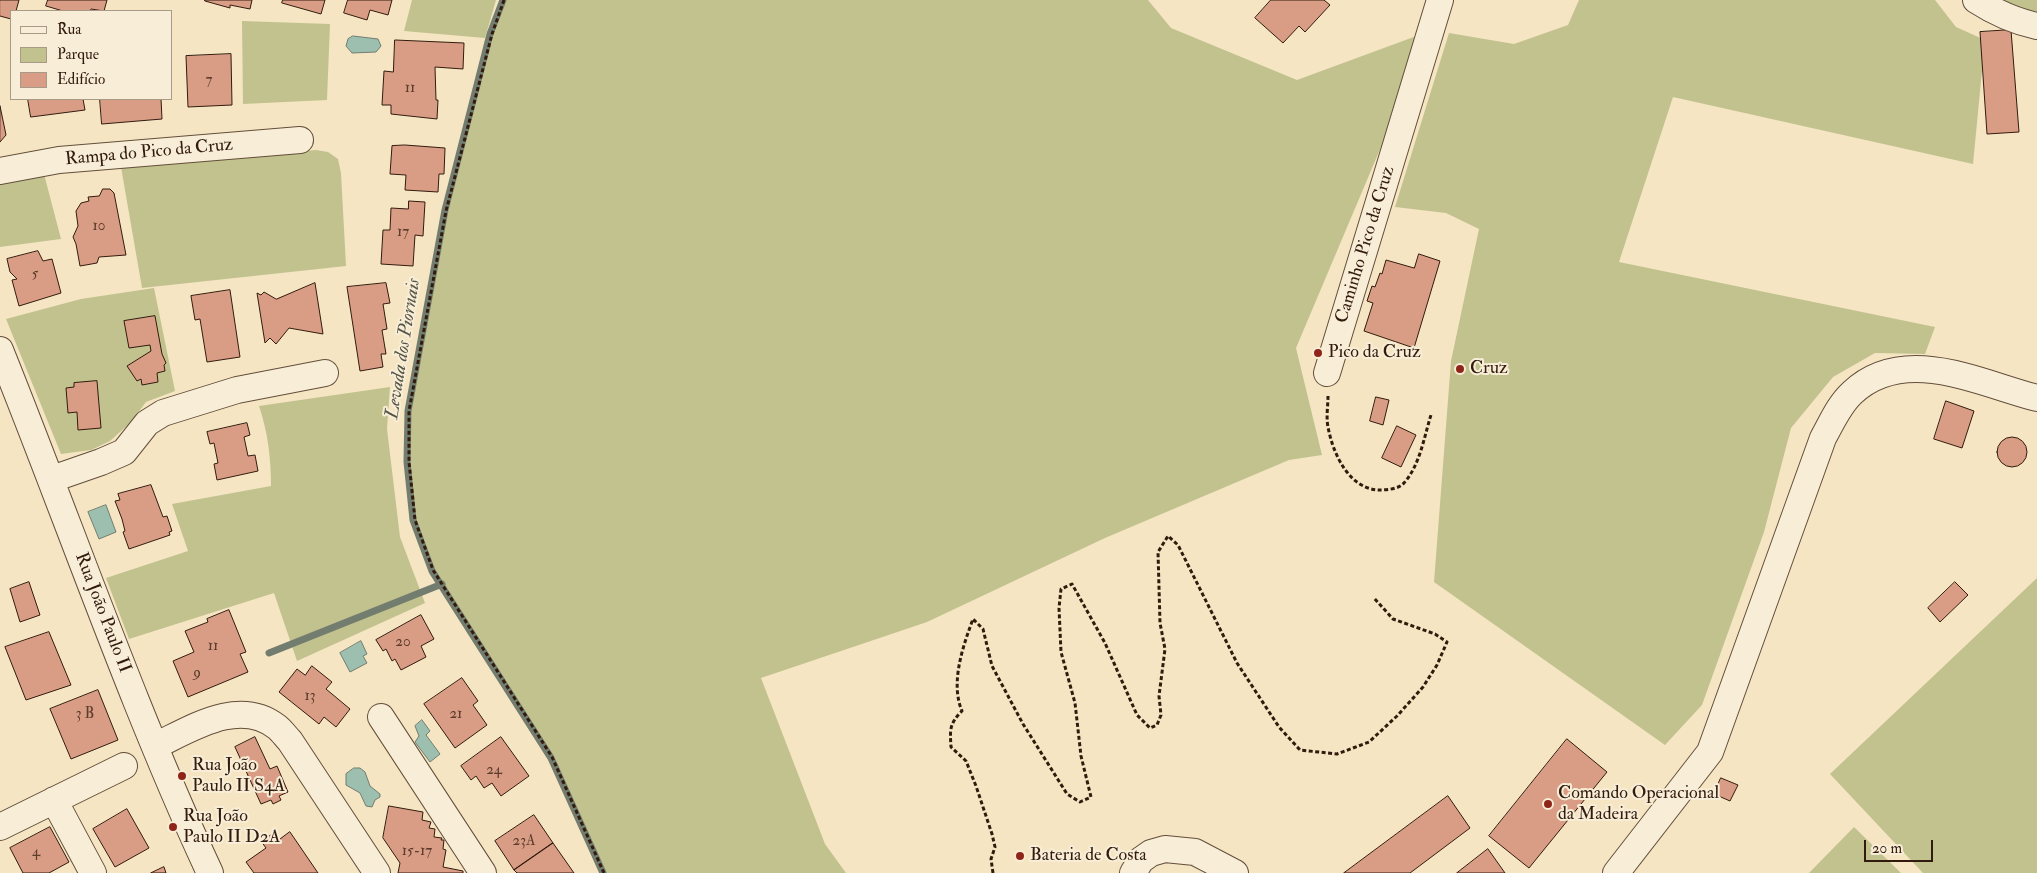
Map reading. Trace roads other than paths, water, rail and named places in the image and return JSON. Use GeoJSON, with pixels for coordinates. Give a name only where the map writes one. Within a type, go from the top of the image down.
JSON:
{"type":"FeatureCollection","features":[{"type":"Feature","properties":{"kind":"street","name":"Caminho Pico da Cruz"},"geometry":{"type":"LineString","coordinates":[[1328,373],[1440,0]]}},
{"type":"Feature","properties":{"kind":"street"},"geometry":{"type":"LineString","coordinates":[[1976,0],[1994,12],[2037,26]]}},
{"type":"Feature","properties":{"kind":"street","name":"Rampa do Pico da Cruz"},"geometry":{"type":"LineString","coordinates":[[0,172],[59,160],[300,140]]}},
{"type":"Feature","properties":{"kind":"street","name":"Rua João Paulo II"},"geometry":{"type":"LineString","coordinates":[[0,350],[52,480],[96,602],[210,873]]}},
{"type":"Feature","properties":{"kind":"street"},"geometry":{"type":"LineString","coordinates":[[1616,873],[1710,752],[1824,438],[1839,409],[1851,393],[1869,379],[1886,372],[1928,369],[1954,374],[2037,398]]}},
{"type":"Feature","properties":{"kind":"street"},"geometry":{"type":"LineString","coordinates":[[52,480],[124,452],[147,422],[163,413],[237,390],[325,373]]}},
{"type":"Feature","properties":{"kind":"street"},"geometry":{"type":"LineString","coordinates":[[155,746],[213,718],[226,715],[244,715],[262,719],[277,727],[290,741],[377,873]]}},
{"type":"Feature","properties":{"kind":"street"},"geometry":{"type":"LineString","coordinates":[[381,717],[483,873]]}},
{"type":"Feature","properties":{"kind":"street"},"geometry":{"type":"LineString","coordinates":[[0,827],[124,766]]}},
{"type":"Feature","properties":{"kind":"street"},"geometry":{"type":"LineString","coordinates":[[54,800],[93,873]]}},
{"type":"Feature","properties":{"kind":"street"},"geometry":{"type":"LineString","coordinates":[[1132,873],[1141,860],[1151,853],[1165,849],[1195,852],[1235,873]]}},
{"type":"Feature","properties":{"kind":"waterway","name":"Levada dos Piornais"},"geometry":{"type":"LineString","coordinates":[[503,0],[490,34],[445,210],[408,411],[407,462],[413,520],[432,571],[551,758],[603,873]]}},
{"type":"Feature","properties":{"kind":"waterway"},"geometry":{"type":"LineString","coordinates":[[269,653],[442,584]]}},
{"type":"Feature","properties":{"kind":"place","name":"Pico da Cruz"},"geometry":{"type":"Point","coordinates":[1318,353]}},
{"type":"Feature","properties":{"kind":"place","name":"Cruz"},"geometry":{"type":"Point","coordinates":[1460,369]}},
{"type":"Feature","properties":{"kind":"place","name":"Rua João Paulo II S4A"},"geometry":{"type":"Point","coordinates":[182,776]}},
{"type":"Feature","properties":{"kind":"place","name":"Comando Operacional da Madeira"},"geometry":{"type":"Point","coordinates":[1548,804]}},
{"type":"Feature","properties":{"kind":"place","name":"Rua João Paulo II D2A"},"geometry":{"type":"Point","coordinates":[173,827]}},
{"type":"Feature","properties":{"kind":"place","name":"Bateria de Costa"},"geometry":{"type":"Point","coordinates":[1020,856]}}]}
